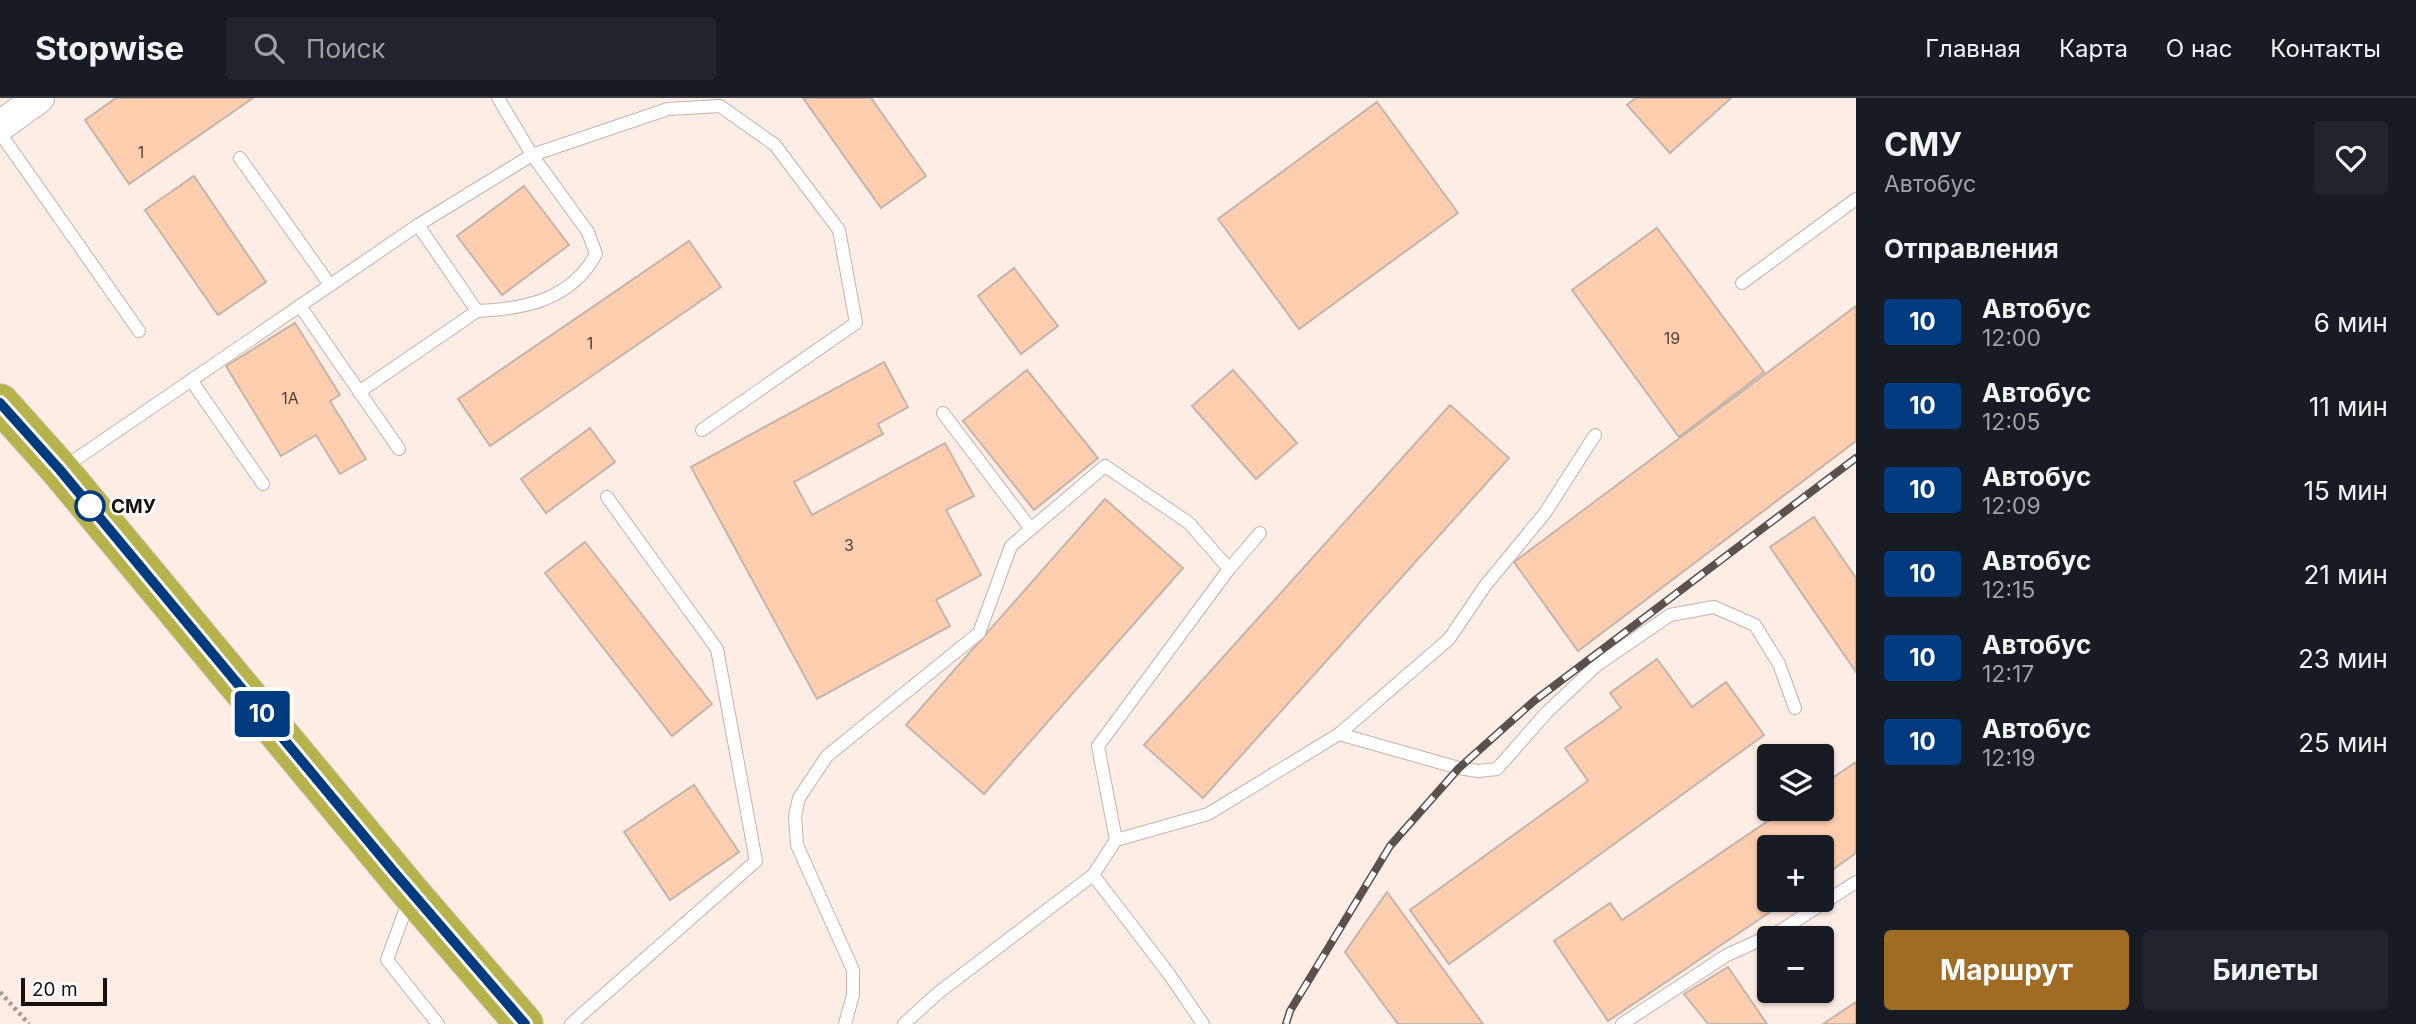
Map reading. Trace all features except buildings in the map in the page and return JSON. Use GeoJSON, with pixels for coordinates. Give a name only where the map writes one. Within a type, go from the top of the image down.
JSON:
{"type":"FeatureCollection","features":[{"type":"Feature","properties":{"kind":"highway"},"geometry":{"type":"LineString","coordinates":[[2,410],[60,470],[411,893],[524,1024]]}},
{"type":"Feature","properties":{"kind":"street"},"geometry":{"type":"LineString","coordinates":[[0,125],[39,98]]}},
{"type":"Feature","properties":{"kind":"lane"},"geometry":{"type":"LineString","coordinates":[[359,392],[477,311],[513,310],[554,296],[575,282],[589,268],[596,254],[588,232],[532,155],[498,98]]}},
{"type":"Feature","properties":{"kind":"lane"},"geometry":{"type":"LineString","coordinates":[[60,470],[418,225],[532,155],[668,109],[720,106],[775,145],[839,230],[856,323],[702,430]]}},
{"type":"Feature","properties":{"kind":"lane"},"geometry":{"type":"LineString","coordinates":[[0,133],[139,331]]}},
{"type":"Feature","properties":{"kind":"lane"},"geometry":{"type":"LineString","coordinates":[[240,158],[330,285]]}},
{"type":"Feature","properties":{"kind":"lane"},"geometry":{"type":"LineString","coordinates":[[1742,283],[1856,199]]}},
{"type":"Feature","properties":{"kind":"lane"},"geometry":{"type":"LineString","coordinates":[[418,225],[477,311]]}},
{"type":"Feature","properties":{"kind":"lane"},"geometry":{"type":"LineString","coordinates":[[300,306],[399,449]]}},
{"type":"Feature","properties":{"kind":"lane"},"geometry":{"type":"LineString","coordinates":[[191,380],[263,484]]}},
{"type":"Feature","properties":{"kind":"lane"},"geometry":{"type":"LineString","coordinates":[[943,413],[1031,529]]}},
{"type":"Feature","properties":{"kind":"lane"},"geometry":{"type":"LineString","coordinates":[[904,1024],[938,993],[1093,875],[1116,840],[1208,814],[1339,734],[1449,639],[1485,586],[1545,513],[1595,435]]}},
{"type":"Feature","properties":{"kind":"lane"},"geometry":{"type":"LineString","coordinates":[[845,1024],[853,995],[853,970],[797,845],[795,816],[799,798],[827,757],[979,633],[1011,546],[1105,466],[1189,523],[1229,569]]}},
{"type":"Feature","properties":{"kind":"lane"},"geometry":{"type":"LineString","coordinates":[[571,1024],[756,861],[717,649],[607,497]]}},
{"type":"Feature","properties":{"kind":"lane"},"geometry":{"type":"LineString","coordinates":[[1116,840],[1098,746],[1229,569],[1260,533]]}},
{"type":"Feature","properties":{"kind":"lane"},"geometry":{"type":"LineString","coordinates":[[1339,734],[1459,768],[1478,771],[1497,769],[1546,713],[1597,665],[1670,615],[1714,607],[1755,625],[1779,664],[1795,708]]}},
{"type":"Feature","properties":{"kind":"lane"},"geometry":{"type":"LineString","coordinates":[[1093,875],[1169,974],[1203,1024]]}},
{"type":"Feature","properties":{"kind":"lane"},"geometry":{"type":"LineString","coordinates":[[1622,1024],[1727,955],[1780,931],[1856,882]]}},
{"type":"Feature","properties":{"kind":"lane"},"geometry":{"type":"LineString","coordinates":[[411,893],[387,960],[438,1024]]}},
{"type":"Feature","properties":{"kind":"path"},"geometry":{"type":"LineString","coordinates":[[0,992],[29,1024]]}},
{"type":"Feature","properties":{"kind":"railway"},"geometry":{"type":"LineString","coordinates":[[1286,1024],[1290,1011],[1390,846],[1459,768],[1534,701],[1856,458]]}},
{"type":"Feature","properties":{"kind":"bus line","name":"10"},"geometry":{"type":"LineString","coordinates":[[0,403],[60,470],[394,872],[525,1024]]}},
{"type":"Feature","properties":{"kind":"place","name":"СМУ"},"geometry":{"type":"Point","coordinates":[90,506]}}]}
